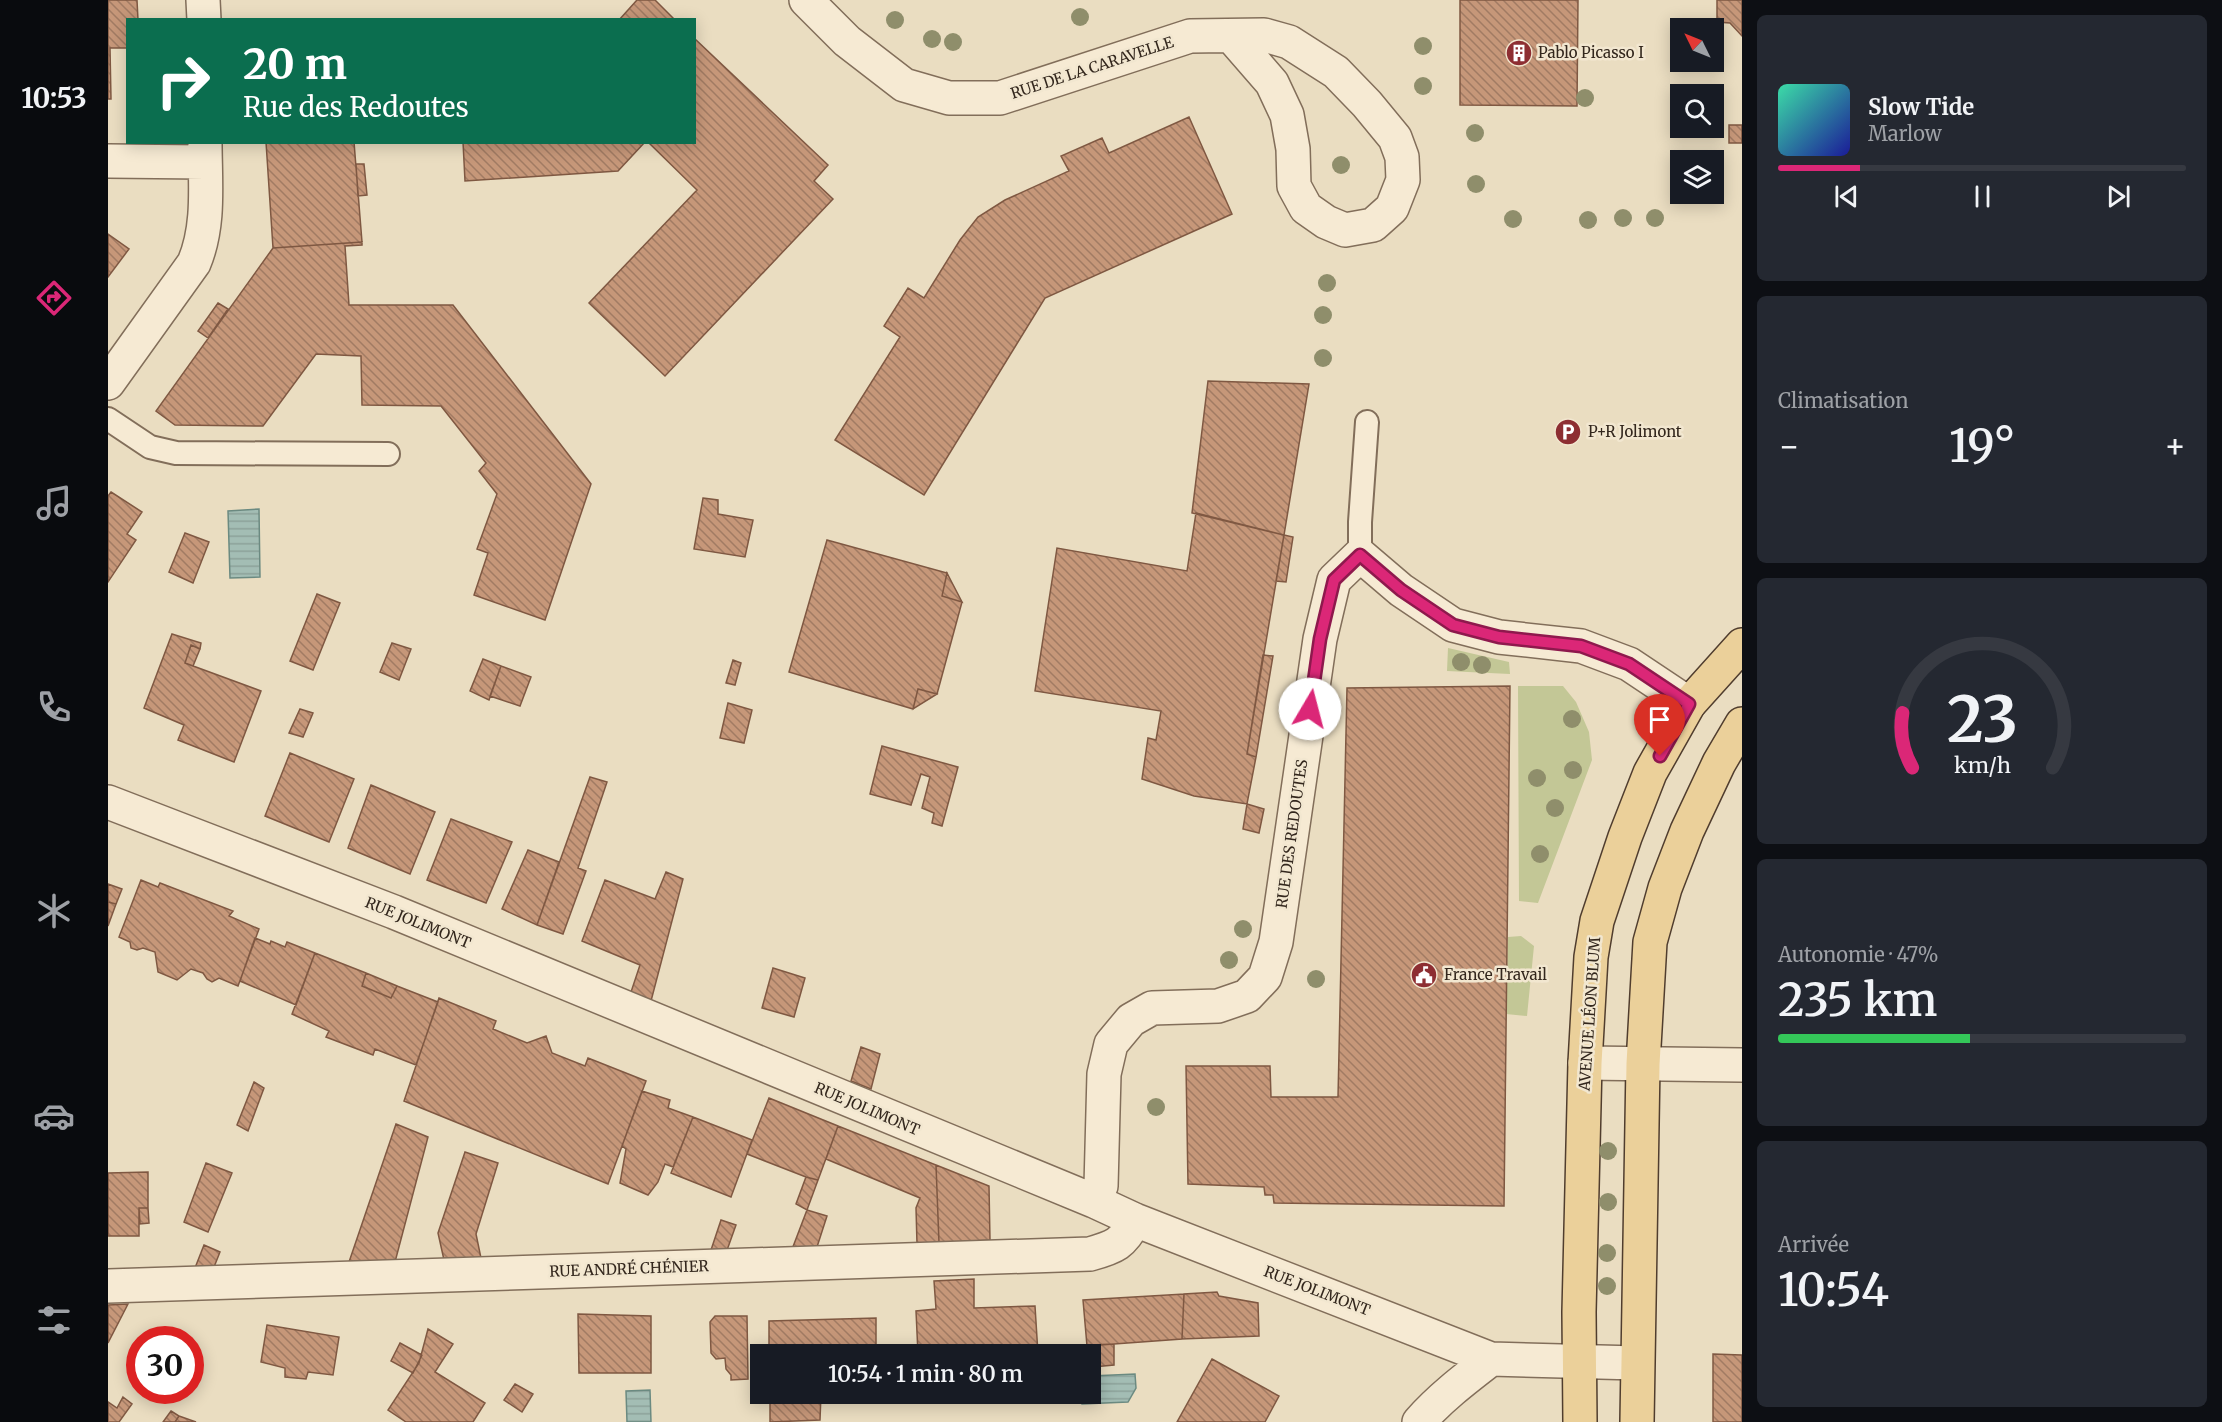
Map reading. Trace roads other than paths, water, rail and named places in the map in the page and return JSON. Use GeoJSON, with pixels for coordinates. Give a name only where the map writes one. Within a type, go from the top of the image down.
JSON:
{"type":"FeatureCollection","features":[{"type":"Feature","properties":{"kind":"main road","name":"AVENUE LÉON BLUM"},"geometry":{"type":"LineString","coordinates":[[1580,1422],[1585,1064],[1591,957],[1603,899],[1650,773],[1689,704],[1742,645]]}},
{"type":"Feature","properties":{"kind":"main road"},"geometry":{"type":"LineString","coordinates":[[1636,1422],[1643,1064],[1650,942],[1665,888],[1687,831],[1732,737],[1742,724]]}},
{"type":"Feature","properties":{"kind":"street"},"geometry":{"type":"LineString","coordinates":[[203,0],[204,18]]}},
{"type":"Feature","properties":{"kind":"street","name":"RUE DE LA CARAVELLE"},"geometry":{"type":"LineString","coordinates":[[806,0],[847,41],[904,85],[949,98],[1000,98],[1190,36],[1264,35],[1289,42],[1336,72],[1395,138],[1402,157],[1403,180],[1392,208],[1372,225],[1345,230],[1326,222],[1306,208],[1294,186],[1293,149],[1287,115],[1272,83],[1232,37]]}},
{"type":"Feature","properties":{"kind":"street"},"geometry":{"type":"LineString","coordinates":[[108,161],[205,152],[205,225],[202,245],[194,263],[108,383]]}},
{"type":"Feature","properties":{"kind":"street"},"geometry":{"type":"LineString","coordinates":[[1360,555],[1401,590],[1453,625],[1499,637],[1581,646],[1629,664],[1689,704]]}},
{"type":"Feature","properties":{"kind":"street","name":"RUE DES REDOUTES"},"geometry":{"type":"LineString","coordinates":[[1094,1201],[1101,1186],[1104,1074],[1112,1044],[1131,1020],[1152,1008],[1218,1006],[1247,996],[1265,977],[1276,942],[1320,639],[1334,580],[1360,555]]}},
{"type":"Feature","properties":{"kind":"street","name":"RUE JOLIMONT"},"geometry":{"type":"LineString","coordinates":[[108,802],[394,912],[1094,1201],[1135,1220],[1491,1359],[1637,1363]]}},
{"type":"Feature","properties":{"kind":"street"},"geometry":{"type":"LineString","coordinates":[[1585,1064],[1742,1065]]}},
{"type":"Feature","properties":{"kind":"street","name":"RUE ANDRÉ CHÉNIER"},"geometry":{"type":"LineString","coordinates":[[108,1286],[1090,1254],[1115,1246],[1127,1236],[1135,1220]]}},
{"type":"Feature","properties":{"kind":"street"},"geometry":{"type":"LineString","coordinates":[[1419,1422],[1433,1406],[1491,1359]]}},
{"type":"Feature","properties":{"kind":"lane"},"geometry":{"type":"LineString","coordinates":[[108,419],[150,447],[176,453],[388,454]]}},
{"type":"Feature","properties":{"kind":"lane"},"geometry":{"type":"LineString","coordinates":[[1360,555],[1367,422]]}},
{"type":"Feature","properties":{"kind":"water"},"geometry":{"type":"Polygon","coordinates":[[[259,509],[260,577],[230,578],[228,511],[259,509]]]}},
{"type":"Feature","properties":{"kind":"water"},"geometry":{"type":"Polygon","coordinates":[[[1135,1374],[1136,1388],[1128,1402],[1101,1403],[1101,1376],[1135,1374]]]}},
{"type":"Feature","properties":{"kind":"water"},"geometry":{"type":"Polygon","coordinates":[[[650,1390],[651,1422],[627,1422],[626,1391],[650,1390]]]}},
{"type":"Feature","properties":{"kind":"place","name":"Pablo Picasso I"},"geometry":{"type":"Point","coordinates":[1519,53]}},
{"type":"Feature","properties":{"kind":"place","name":"P+R Jolimont"},"geometry":{"type":"Point","coordinates":[1568,432]}},
{"type":"Feature","properties":{"kind":"place","name":"France Travail"},"geometry":{"type":"Point","coordinates":[1424,975]}}]}
